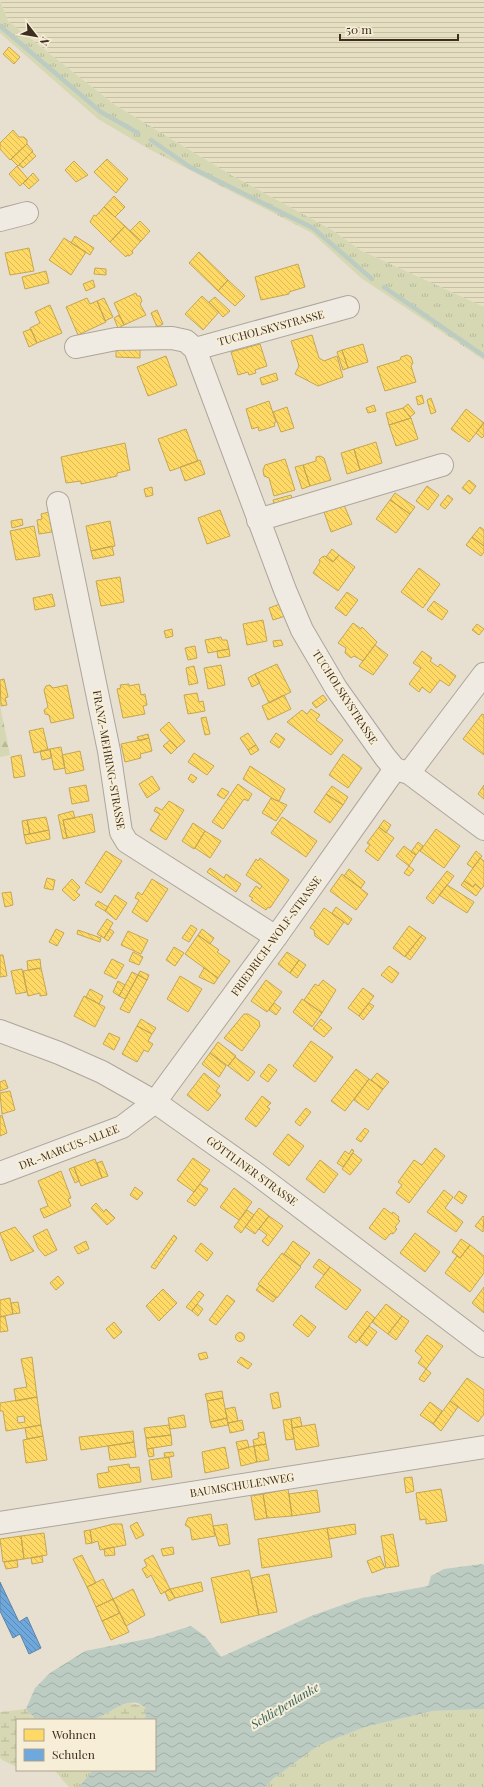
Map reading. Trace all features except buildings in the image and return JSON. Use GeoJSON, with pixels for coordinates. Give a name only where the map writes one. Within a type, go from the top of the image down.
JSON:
{"type":"FeatureCollection","features":[{"type":"Feature","properties":{"kind":"street"},"geometry":{"type":"LineString","coordinates":[[0,220],[27,213]]}},
{"type":"Feature","properties":{"kind":"street","name":"TUCHOLSKYSTRASSE"},"geometry":{"type":"LineString","coordinates":[[348,307],[195,349],[285,590],[306,637],[336,688],[385,757],[402,771],[484,829]]}},
{"type":"Feature","properties":{"kind":"street"},"geometry":{"type":"LineString","coordinates":[[76,348],[116,339],[172,338],[186,341],[195,349]]}},
{"type":"Feature","properties":{"kind":"street"},"geometry":{"type":"LineString","coordinates":[[258,520],[442,465]]}},
{"type":"Feature","properties":{"kind":"street","name":"FRANZ-MEHRING-STRASSE"},"geometry":{"type":"LineString","coordinates":[[58,503],[109,751],[121,832],[127,842],[276,937]]}},
{"type":"Feature","properties":{"kind":"street"},"geometry":{"type":"LineString","coordinates":[[402,771],[484,674]]}},
{"type":"Feature","properties":{"kind":"street","name":"FRIEDRICH-WOLF-STRASSE"},"geometry":{"type":"LineString","coordinates":[[155,1102],[276,937],[402,771]]}},
{"type":"Feature","properties":{"kind":"street","name":"GÖTTLINER STRASSE"},"geometry":{"type":"LineString","coordinates":[[0,1030],[102,1072],[155,1102],[254,1172],[484,1346]]}},
{"type":"Feature","properties":{"kind":"street","name":"DR.-MARCUS-ALLEE"},"geometry":{"type":"LineString","coordinates":[[0,1173],[122,1127],[155,1102]]}},
{"type":"Feature","properties":{"kind":"street","name":"BAUMSCHULENWEG"},"geometry":{"type":"LineString","coordinates":[[0,1523],[484,1447]]}},
{"type":"Feature","properties":{"kind":"shaded area"},"geometry":{"type":"Polygon","coordinates":[[[0,0],[484,0],[484,307],[360,250],[332,230],[231,175],[115,105],[8,21],[0,0]]]}},
{"type":"Feature","properties":{"kind":"green space"},"geometry":{"type":"Polygon","coordinates":[[[0,1],[8,21],[115,105],[231,175],[332,230],[360,250],[484,307],[484,360],[361,278],[312,233],[147,148],[98,119],[0,33],[0,1]]]}},
{"type":"Feature","properties":{"kind":"green space"},"geometry":{"type":"Polygon","coordinates":[[[0,705],[10,755],[0,757],[0,705]]]}},
{"type":"Feature","properties":{"kind":"green space"},"geometry":{"type":"Polygon","coordinates":[[[129,1703],[141,1705],[146,1709],[145,1719],[97,1719],[117,1707],[129,1703]]]}},
{"type":"Feature","properties":{"kind":"green space"},"geometry":{"type":"Polygon","coordinates":[[[26,1709],[29,1713],[41,1719],[16,1719],[16,1767],[2,1760],[0,1757],[0,1712],[26,1709]]]}},
{"type":"Feature","properties":{"kind":"green space"},"geometry":{"type":"Polygon","coordinates":[[[484,1709],[484,1787],[265,1787],[273,1779],[319,1745],[365,1727],[433,1711],[484,1709]]]}},
{"type":"Feature","properties":{"kind":"green space"},"geometry":{"type":"Polygon","coordinates":[[[55,1771],[92,1771],[79,1787],[69,1787],[55,1771]]]}},
{"type":"Feature","properties":{"kind":"water","name":"Schliepenlanke"},"geometry":{"type":"Polygon","coordinates":[[[484,1565],[484,1709],[433,1711],[365,1727],[319,1745],[273,1779],[265,1787],[79,1787],[92,1771],[156,1771],[156,1719],[145,1719],[146,1709],[140,1704],[134,1703],[121,1705],[96,1719],[39,1719],[26,1709],[35,1688],[50,1673],[85,1651],[152,1638],[191,1626],[206,1637],[221,1657],[311,1616],[362,1598],[428,1586],[431,1576],[444,1569],[484,1565]]]}},
{"type":"Feature","properties":{"kind":"waterway"},"geometry":{"type":"LineString","coordinates":[[0,26],[101,112],[138,133]]}},
{"type":"Feature","properties":{"kind":"waterway"},"geometry":{"type":"LineString","coordinates":[[151,140],[190,167],[313,228],[372,279]]}},
{"type":"Feature","properties":{"kind":"waterway"},"geometry":{"type":"LineString","coordinates":[[384,287],[484,356]]}}]}
